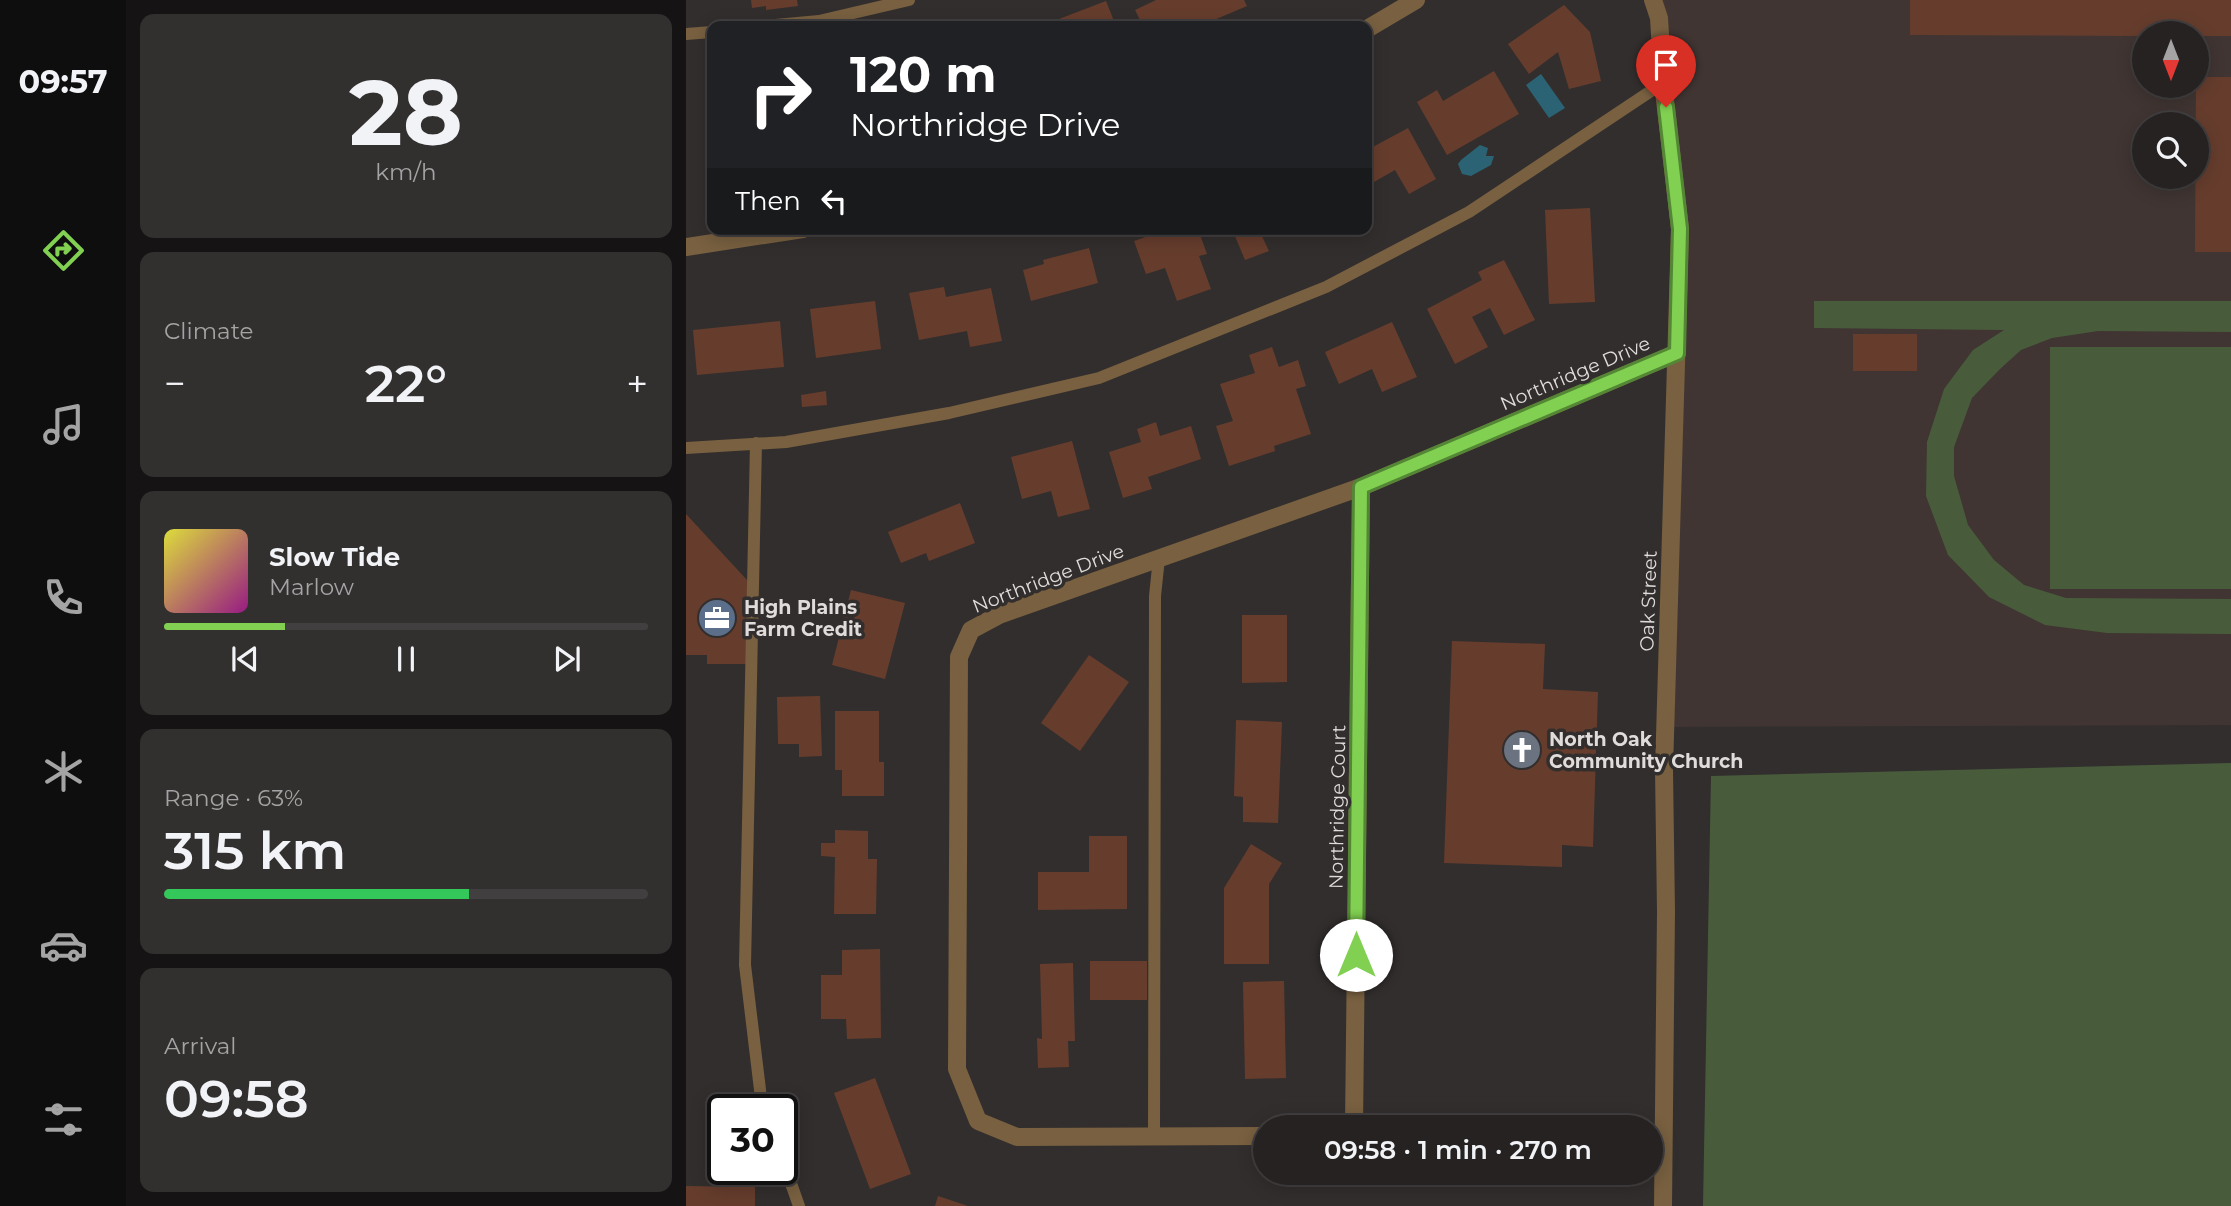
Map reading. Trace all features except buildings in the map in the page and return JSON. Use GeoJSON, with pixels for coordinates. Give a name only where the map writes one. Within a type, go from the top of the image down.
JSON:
{"type":"FeatureCollection","features":[{"type":"Feature","properties":{"kind":"street"},"geometry":{"type":"LineString","coordinates":[[1372,26],[1416,0]]}},
{"type":"Feature","properties":{"kind":"street","name":"Oak Street"},"geometry":{"type":"LineString","coordinates":[[1653,0],[1659,18],[1663,83],[1680,229],[1664,770],[1666,926],[1658,1115]]}},
{"type":"Feature","properties":{"kind":"street"},"geometry":{"type":"LineString","coordinates":[[686,247],[764,235]]}},
{"type":"Feature","properties":{"kind":"street","name":"Northridge Drive"},"geometry":{"type":"LineString","coordinates":[[1253,1136],[1017,1136],[978,1121],[957,1069],[959,657],[971,630],[999,615],[1361,487],[1677,353]]}},
{"type":"Feature","properties":{"kind":"street","name":"Northridge Court"},"geometry":{"type":"LineString","coordinates":[[1354,1115],[1361,487]]}},
{"type":"Feature","properties":{"kind":"street","name":"Oak Street"},"geometry":{"type":"LineString","coordinates":[[1661,1185],[1663,1206]]}},
{"type":"Feature","properties":{"kind":"lane"},"geometry":{"type":"LineString","coordinates":[[819,21],[909,0]]}},
{"type":"Feature","properties":{"kind":"lane"},"geometry":{"type":"LineString","coordinates":[[686,34],[707,32]]}},
{"type":"Feature","properties":{"kind":"lane"},"geometry":{"type":"LineString","coordinates":[[686,448],[786,442],[949,413],[1099,378],[1326,287],[1469,212],[1663,83]]}},
{"type":"Feature","properties":{"kind":"lane"},"geometry":{"type":"LineString","coordinates":[[756,443],[745,965],[761,1094]]}},
{"type":"Feature","properties":{"kind":"lane"},"geometry":{"type":"LineString","coordinates":[[1154,1136],[1155,596],[1159,558]]}},
{"type":"Feature","properties":{"kind":"lane"},"geometry":{"type":"LineString","coordinates":[[792,1185],[799,1206]]}},
{"type":"Feature","properties":{"kind":"shaded area"},"geometry":{"type":"Polygon","coordinates":[[[1653,0],[2231,0],[2231,725],[1665,727],[1680,229],[1653,0]]]}},
{"type":"Feature","properties":{"kind":"green space"},"geometry":{"type":"Polygon","coordinates":[[[1814,301],[2231,301],[2231,332],[2098,331],[2052,338],[2021,350],[1972,398],[1954,447],[1954,476],[1968,525],[1994,560],[2024,585],[2066,598],[2231,599],[2231,634],[2107,633],[2045,625],[1989,597],[1948,555],[1926,496],[1927,442],[1944,389],[1973,350],[2004,330],[1814,328],[1814,301]]]}},
{"type":"Feature","properties":{"kind":"green space"},"geometry":{"type":"Polygon","coordinates":[[[2050,347],[2231,347],[2231,589],[2050,589],[2050,347]]]}},
{"type":"Feature","properties":{"kind":"green space"},"geometry":{"type":"Polygon","coordinates":[[[2231,763],[2231,1206],[1703,1206],[1711,776],[2231,763]]]}},
{"type":"Feature","properties":{"kind":"water"},"geometry":{"type":"Polygon","coordinates":[[[1541,74],[1565,108],[1549,118],[1526,85],[1541,74]]]}},
{"type":"Feature","properties":{"kind":"water"},"geometry":{"type":"Polygon","coordinates":[[[1480,145],[1488,148],[1486,156],[1494,156],[1491,165],[1471,176],[1462,174],[1458,164],[1480,145]]]}},
{"type":"Feature","properties":{"kind":"place","name":"High Plains Farm Credit"},"geometry":{"type":"Point","coordinates":[717,618]}},
{"type":"Feature","properties":{"kind":"place","name":"North Oak Community Church"},"geometry":{"type":"Point","coordinates":[1522,750]}},
{"type":"Feature","properties":{"kind":"route"},"geometry":{"type":"LineString","coordinates":[[1356,955],[1361,487],[1677,353],[1680,229],[1666,107]]}}]}
